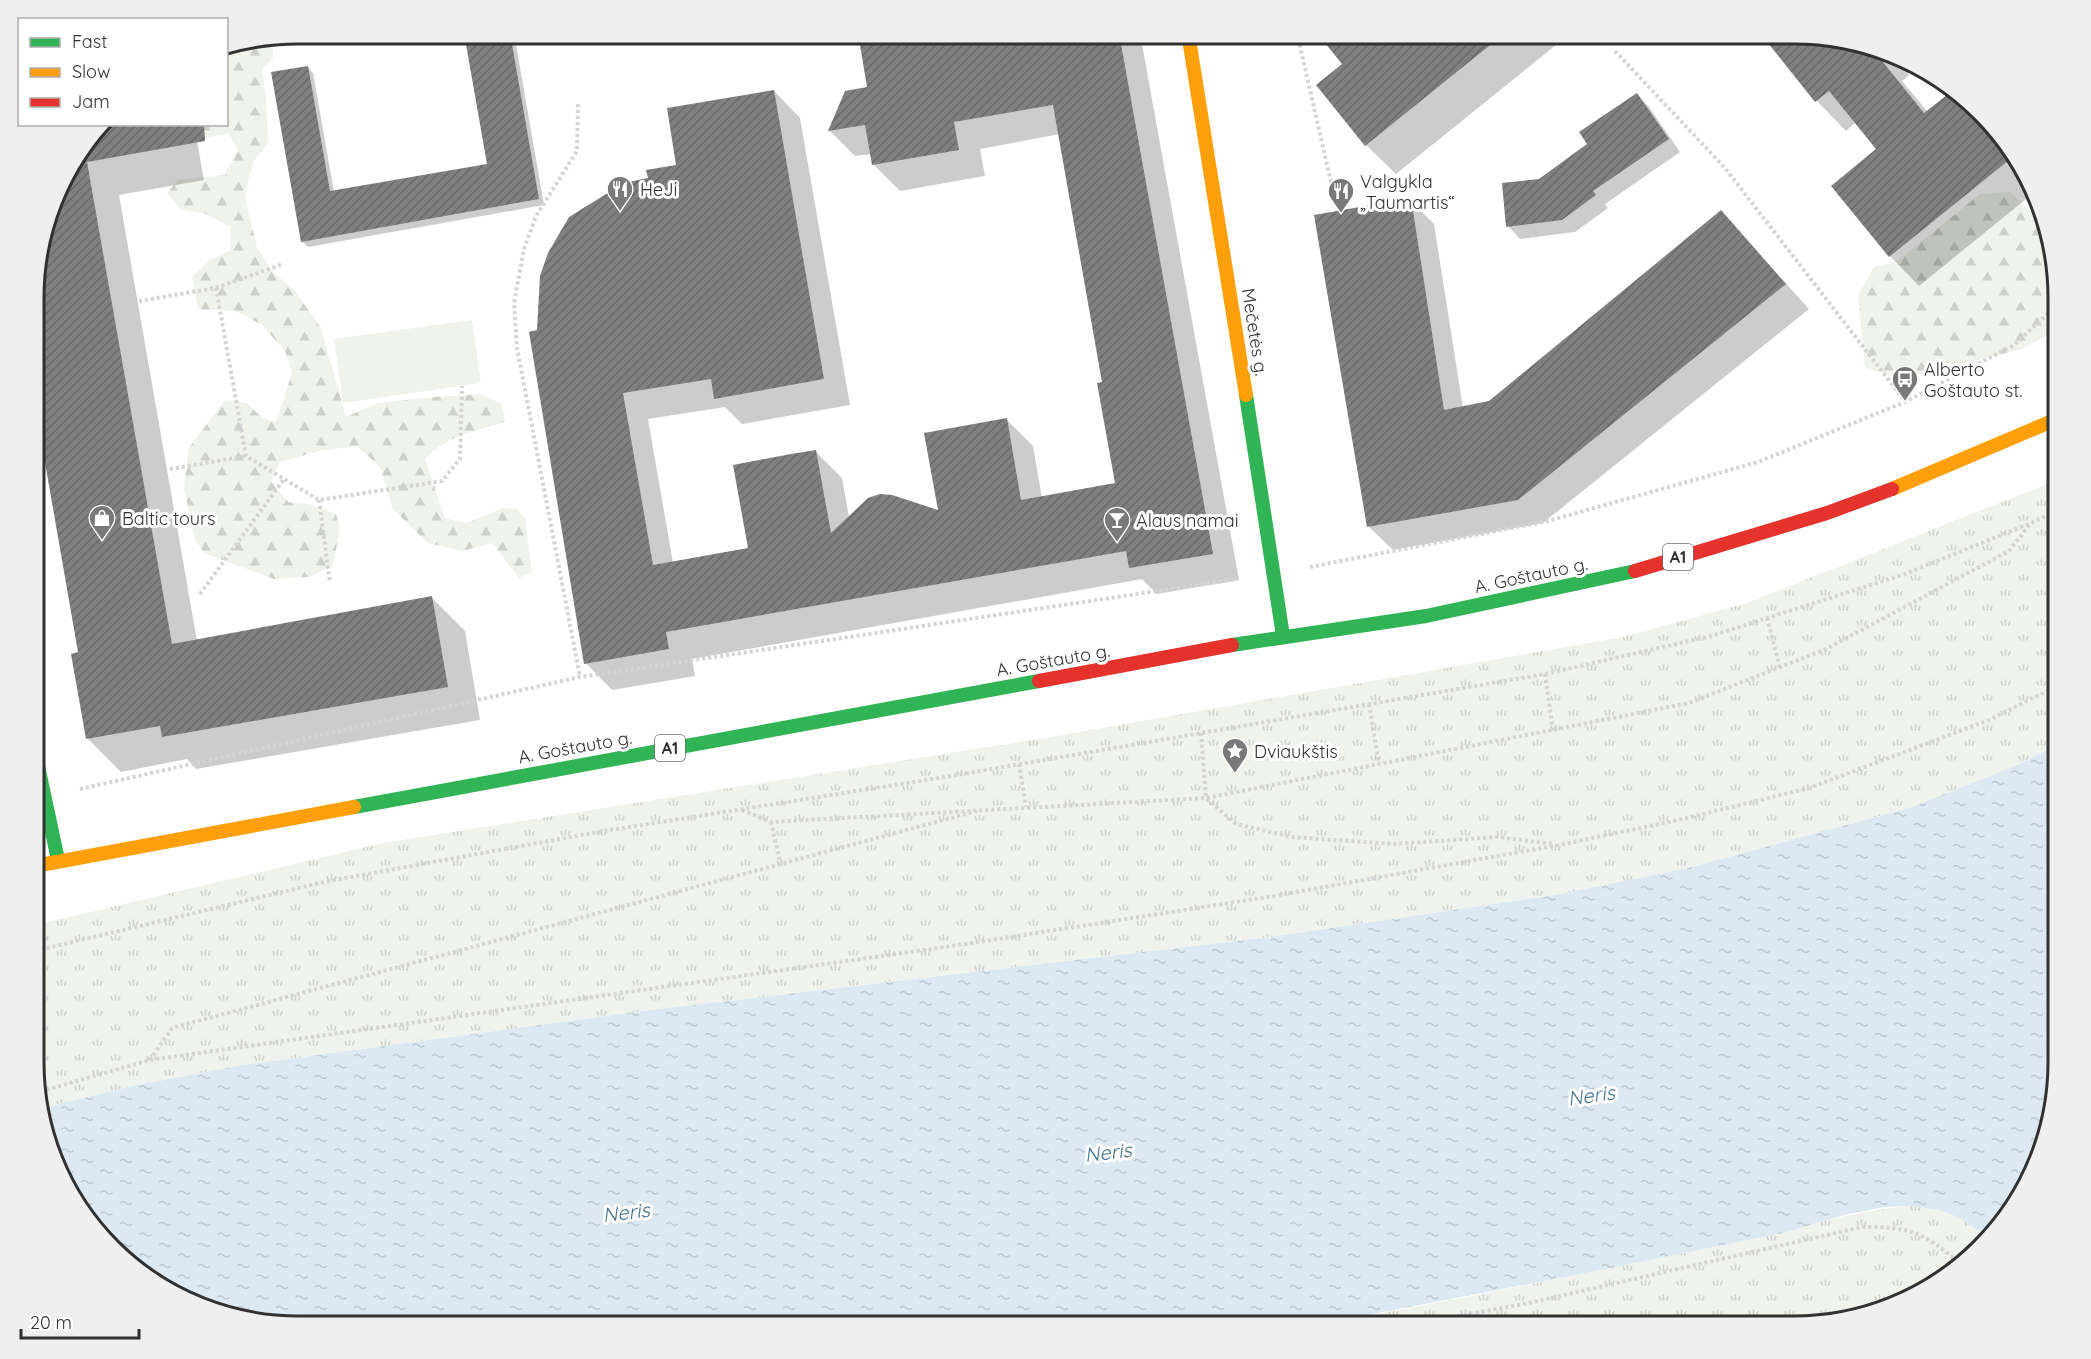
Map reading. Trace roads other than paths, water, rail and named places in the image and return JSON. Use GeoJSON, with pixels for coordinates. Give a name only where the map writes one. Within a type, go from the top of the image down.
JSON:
{"type":"FeatureCollection","features":[{"type":"Feature","properties":{"kind":"main road","name":"Mečetės g."},"geometry":{"type":"LineString","coordinates":[[1190,44],[1275,573],[1282,636]]}},
{"type":"Feature","properties":{"kind":"main road","name":"A. Goštauto g."},"geometry":{"type":"LineString","coordinates":[[44,864],[1282,636],[1426,616],[1627,573],[1838,509],[1916,482],[2048,423]]}},
{"type":"Feature","properties":{"kind":"main road"},"geometry":{"type":"LineString","coordinates":[[44,802],[58,860]]}},
{"type":"Feature","properties":{"kind":"water","name":"Neris"},"geometry":{"type":"Polygon","coordinates":[[[2048,750],[2047,1078],[2043,1111],[2028,1158],[2005,1202],[1981,1232],[1960,1218],[1939,1210],[1911,1206],[1885,1207],[1848,1214],[1783,1233],[1362,1316],[281,1315],[248,1311],[201,1296],[157,1273],[130,1252],[107,1229],[86,1202],[63,1158],[48,1111],[48,1107],[127,1087],[242,1065],[643,1011],[1270,937],[1555,895],[1688,868],[1909,808],[2013,767],[2048,750]]]}},
{"type":"Feature","properties":{"kind":"place","name":"HeJi"},"geometry":{"type":"Point","coordinates":[620,212]}},
{"type":"Feature","properties":{"kind":"place","name":"Valgykla „Taumartis“"},"geometry":{"type":"Point","coordinates":[1341,214]}},
{"type":"Feature","properties":{"kind":"place","name":"Alberto Goštauto st."},"geometry":{"type":"Point","coordinates":[1905,402]}},
{"type":"Feature","properties":{"kind":"place","name":"Baltic tours"},"geometry":{"type":"Point","coordinates":[102,541]}},
{"type":"Feature","properties":{"kind":"place","name":"Alaus namai"},"geometry":{"type":"Point","coordinates":[1117,543]}},
{"type":"Feature","properties":{"kind":"place","name":"Dviaukštis"},"geometry":{"type":"Point","coordinates":[1235,774]}}]}
